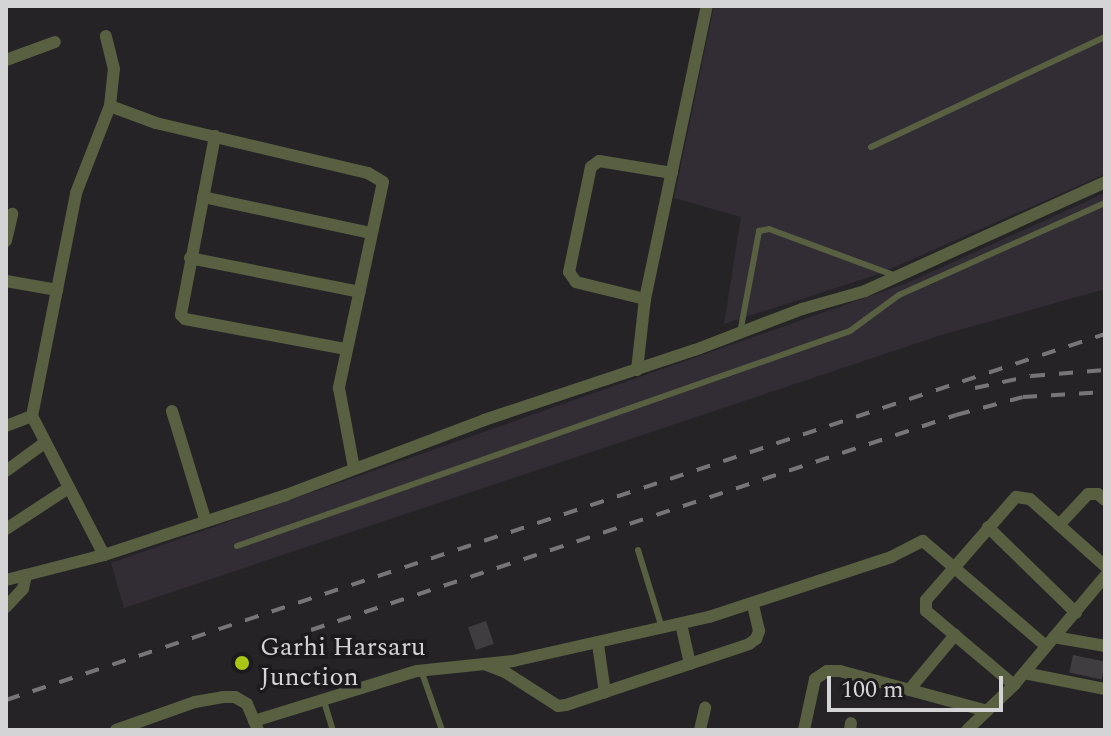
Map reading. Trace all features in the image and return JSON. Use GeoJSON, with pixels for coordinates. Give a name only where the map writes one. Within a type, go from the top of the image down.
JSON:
{"type":"FeatureCollection","features":[{"type":"Feature","properties":{"kind":"street"},"geometry":{"type":"LineString","coordinates":[[637,370],[645,299],[707,6]]}},
{"type":"Feature","properties":{"kind":"street"},"geometry":{"type":"LineString","coordinates":[[104,555],[43,444],[32,416],[76,193],[110,106],[114,69],[106,36]]}},
{"type":"Feature","properties":{"kind":"street"},"geometry":{"type":"LineString","coordinates":[[6,60],[55,42]]}},
{"type":"Feature","properties":{"kind":"street"},"geometry":{"type":"LineString","coordinates":[[110,106],[137,118],[377,177],[383,189],[339,388],[354,468]]}},
{"type":"Feature","properties":{"kind":"street"},"geometry":{"type":"LineString","coordinates":[[215,136],[179,308],[185,319],[346,349]]}},
{"type":"Feature","properties":{"kind":"street"},"geometry":{"type":"LineString","coordinates":[[645,299],[576,282],[569,272],[591,167],[599,161],[672,173]]}},
{"type":"Feature","properties":{"kind":"street"},"geometry":{"type":"LineString","coordinates":[[6,580],[104,555],[205,519],[286,495],[484,420],[637,370],[899,277],[1105,182]]}},
{"type":"Feature","properties":{"kind":"street"},"geometry":{"type":"LineString","coordinates":[[203,197],[371,233]]}},
{"type":"Feature","properties":{"kind":"street"},"geometry":{"type":"LineString","coordinates":[[6,241],[12,214]]}},
{"type":"Feature","properties":{"kind":"street"},"geometry":{"type":"LineString","coordinates":[[190,258],[360,292]]}},
{"type":"Feature","properties":{"kind":"street"},"geometry":{"type":"LineString","coordinates":[[6,281],[57,290]]}},
{"type":"Feature","properties":{"kind":"street"},"geometry":{"type":"LineString","coordinates":[[172,411],[205,519]]}},
{"type":"Feature","properties":{"kind":"street"},"geometry":{"type":"LineString","coordinates":[[6,426],[32,416]]}},
{"type":"Feature","properties":{"kind":"street"},"geometry":{"type":"LineString","coordinates":[[6,471],[43,444]]}},
{"type":"Feature","properties":{"kind":"street"},"geometry":{"type":"LineString","coordinates":[[6,529],[67,489]]}},
{"type":"Feature","properties":{"kind":"street"},"geometry":{"type":"LineString","coordinates":[[1059,525],[1088,494],[1098,494],[1105,500]]}},
{"type":"Feature","properties":{"kind":"street"},"geometry":{"type":"LineString","coordinates":[[1014,685],[926,611],[925,605],[954,566],[1010,501],[1023,497],[1105,566]]}},
{"type":"Feature","properties":{"kind":"street"},"geometry":{"type":"LineString","coordinates":[[988,527],[1076,613]]}},
{"type":"Feature","properties":{"kind":"street"},"geometry":{"type":"LineString","coordinates":[[116,730],[195,702],[223,697],[242,699],[256,725],[323,698],[421,670],[513,661],[681,624],[753,604],[891,557],[923,541],[1050,642],[1105,646]]}},
{"type":"Feature","properties":{"kind":"street"},"geometry":{"type":"LineString","coordinates":[[6,607],[23,589],[26,575]]}},
{"type":"Feature","properties":{"kind":"street"},"geometry":{"type":"LineString","coordinates":[[967,730],[1014,685],[1076,613],[1099,594],[1105,576]]}},
{"type":"Feature","properties":{"kind":"street"},"geometry":{"type":"LineString","coordinates":[[481,662],[505,672],[558,706],[605,693],[756,639],[759,631],[753,604]]}},
{"type":"Feature","properties":{"kind":"street"},"geometry":{"type":"LineString","coordinates":[[681,624],[690,664]]}},
{"type":"Feature","properties":{"kind":"street"},"geometry":{"type":"LineString","coordinates":[[909,690],[955,635]]}},
{"type":"Feature","properties":{"kind":"street"},"geometry":{"type":"LineString","coordinates":[[598,644],[605,693]]}},
{"type":"Feature","properties":{"kind":"street"},"geometry":{"type":"LineString","coordinates":[[804,730],[818,673],[840,671],[987,711]]}},
{"type":"Feature","properties":{"kind":"street"},"geometry":{"type":"LineString","coordinates":[[1024,673],[1105,689]]}},
{"type":"Feature","properties":{"kind":"street"},"geometry":{"type":"LineString","coordinates":[[700,730],[705,708]]}},
{"type":"Feature","properties":{"kind":"lane"},"geometry":{"type":"LineString","coordinates":[[871,147],[1105,37]]}},
{"type":"Feature","properties":{"kind":"lane"},"geometry":{"type":"LineString","coordinates":[[237,546],[850,331],[899,295],[1105,203]]}},
{"type":"Feature","properties":{"kind":"lane"},"geometry":{"type":"LineString","coordinates":[[740,333],[759,231],[769,229],[899,277]]}},
{"type":"Feature","properties":{"kind":"lane"},"geometry":{"type":"LineString","coordinates":[[638,550],[662,628]]}},
{"type":"Feature","properties":{"kind":"lane"},"geometry":{"type":"LineString","coordinates":[[421,670],[442,730]]}},
{"type":"Feature","properties":{"kind":"lane"},"geometry":{"type":"LineString","coordinates":[[323,698],[333,730]]}},
{"type":"Feature","properties":{"kind":"shaded area"},"geometry":{"type":"Polygon","coordinates":[[[714,6],[1105,6],[1105,174],[879,274],[724,324],[741,217],[674,198],[714,6]]]}},
{"type":"Feature","properties":{"kind":"shaded area"},"geometry":{"type":"Polygon","coordinates":[[[1105,193],[1105,289],[941,335],[124,608],[111,563],[907,283],[1105,193]]]}},
{"type":"Feature","properties":{"kind":"building"},"geometry":{"type":"Polygon","coordinates":[[[486,621],[494,644],[476,650],[468,627],[486,621]]]}},
{"type":"Feature","properties":{"kind":"building"},"geometry":{"type":"Polygon","coordinates":[[[1073,655],[1105,662],[1102,679],[1069,673],[1073,655]]]}},
{"type":"Feature","properties":{"kind":"railway"},"geometry":{"type":"LineString","coordinates":[[6,700],[1105,334]]}},
{"type":"Feature","properties":{"kind":"railway"},"geometry":{"type":"LineString","coordinates":[[975,388],[1031,376],[1105,370]]}},
{"type":"Feature","properties":{"kind":"railway"},"geometry":{"type":"LineString","coordinates":[[311,630],[956,415],[1023,397],[1105,392]]}},
{"type":"Feature","properties":{"kind":"place","name":"Garhi Harsaru Junction"},"geometry":{"type":"Point","coordinates":[242,663]}}]}
